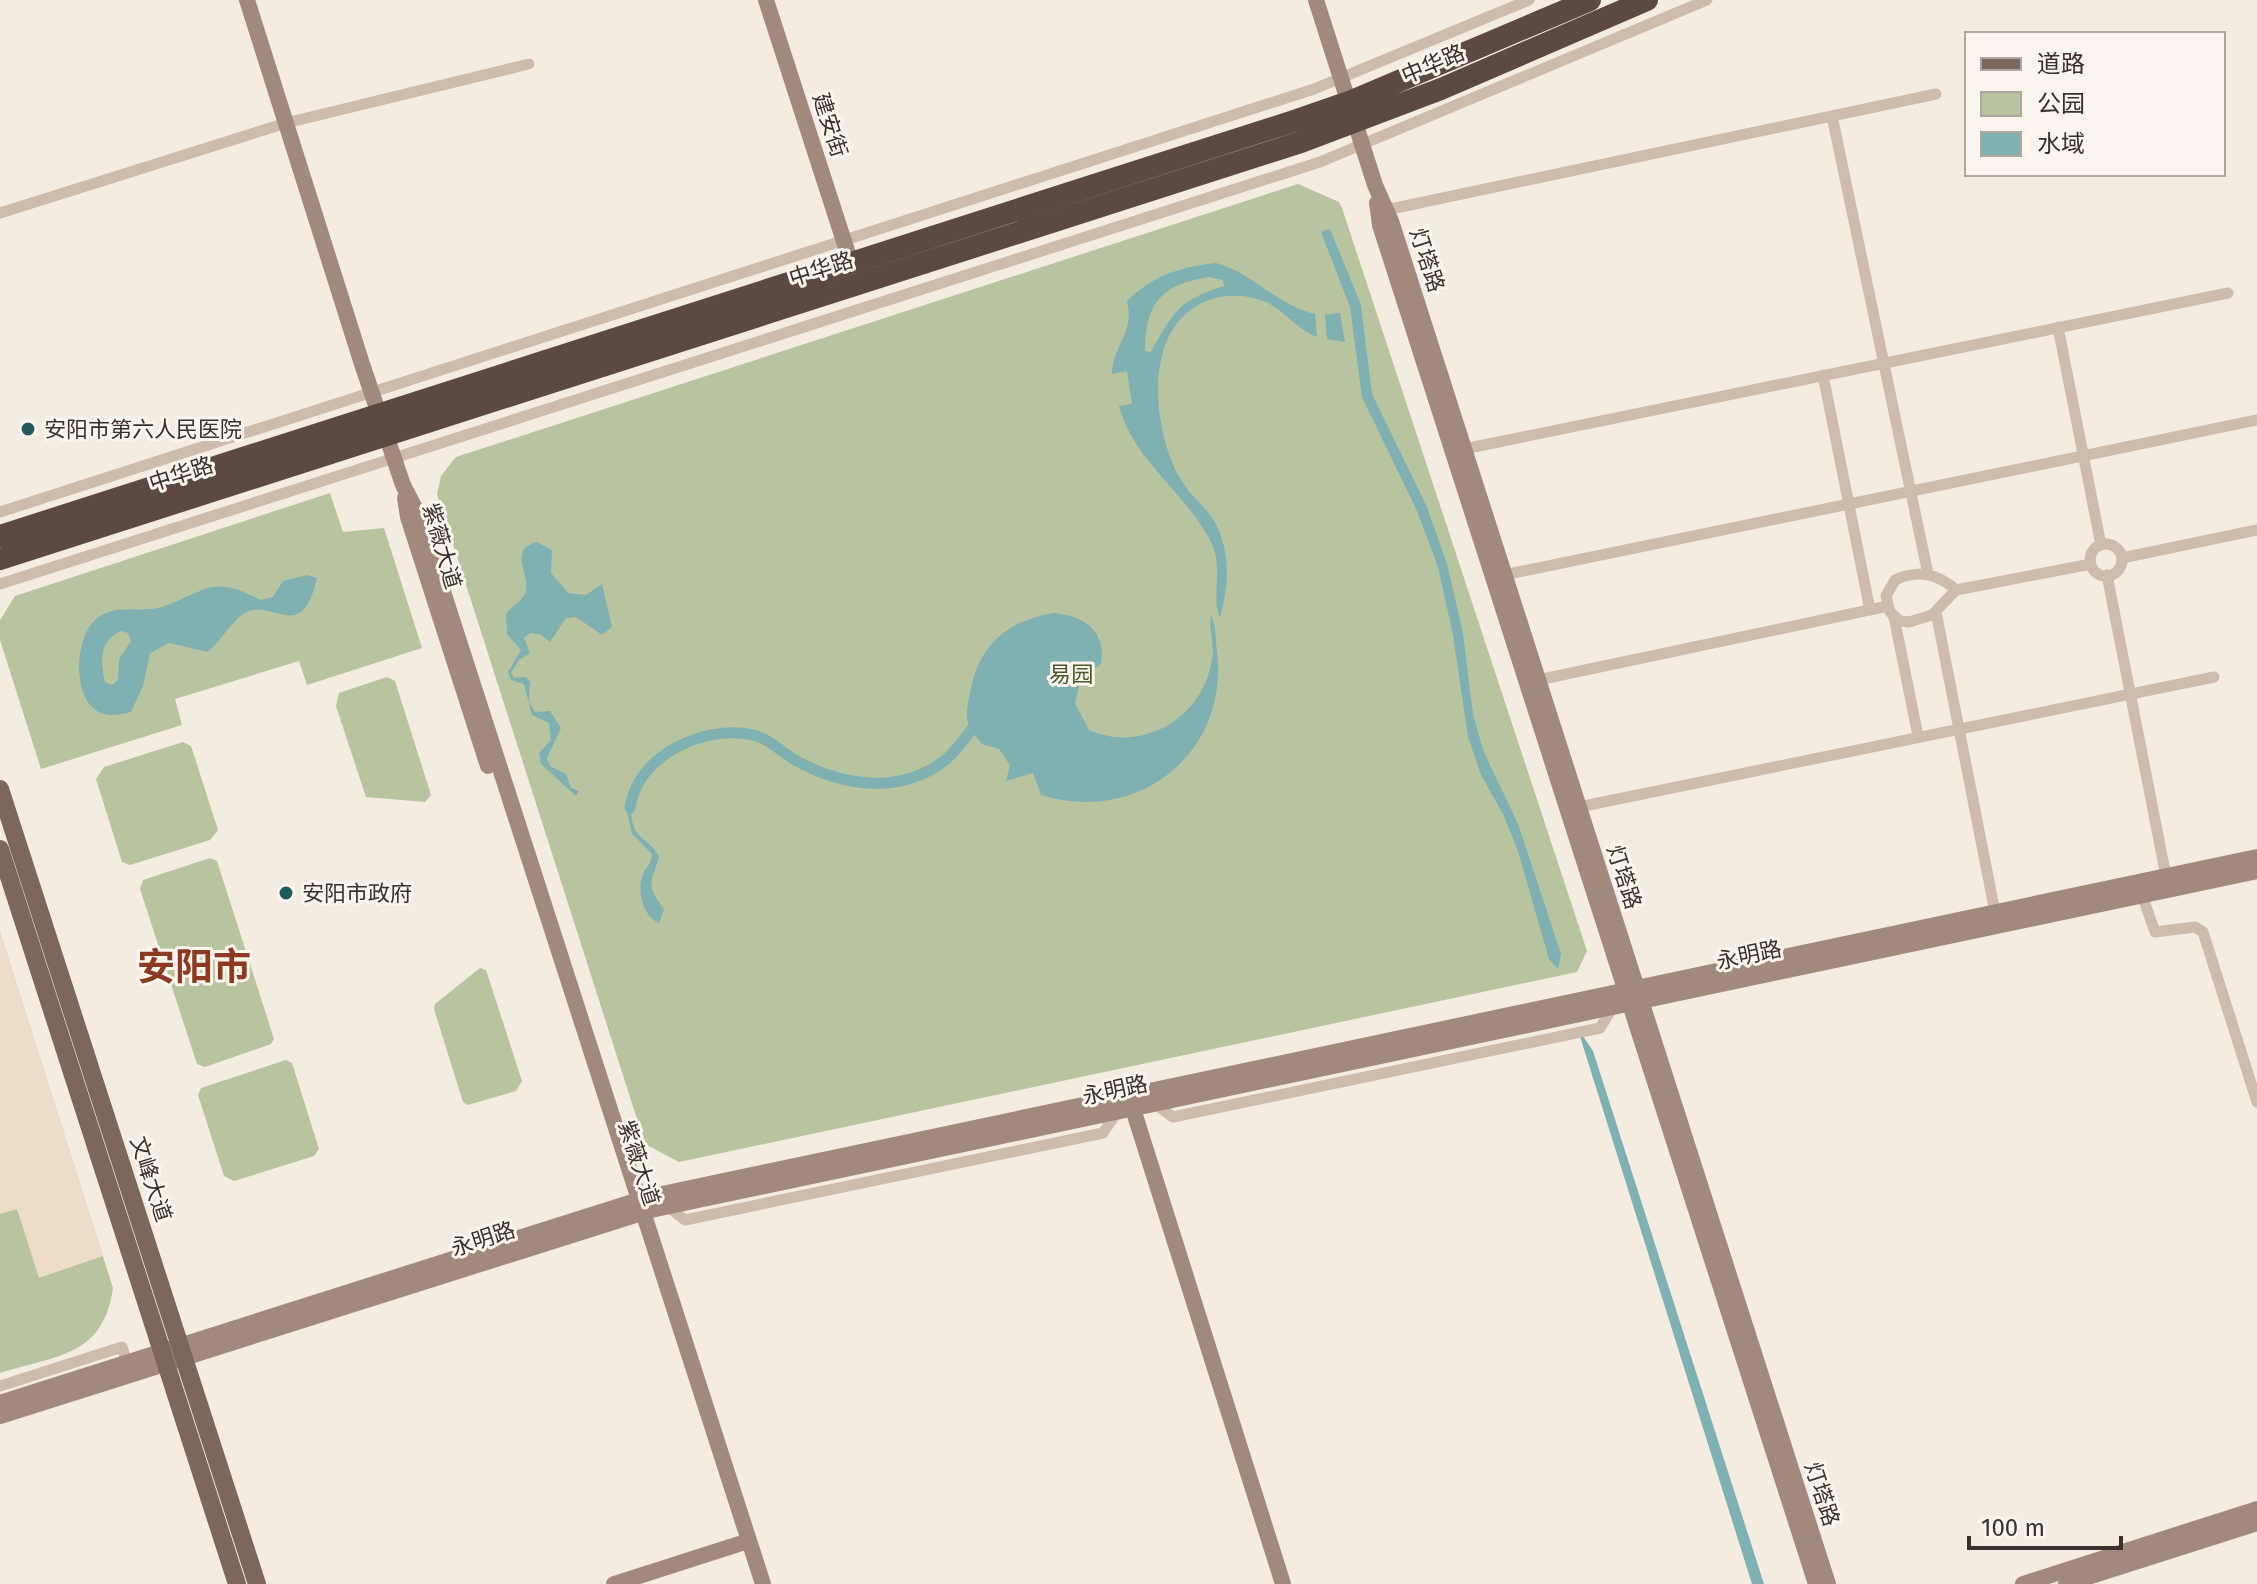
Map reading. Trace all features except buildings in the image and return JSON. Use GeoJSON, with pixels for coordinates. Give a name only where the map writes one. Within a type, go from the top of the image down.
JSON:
{"type":"FeatureCollection","features":[{"type":"Feature","properties":{"kind":"highway","name":"中华路"},"geometry":{"type":"LineString","coordinates":[[0,559],[851,263],[1352,113],[1590,0]]}},
{"type":"Feature","properties":{"kind":"highway","name":"中华路"},"geometry":{"type":"LineString","coordinates":[[0,536],[383,425],[1352,113],[1647,0]]}},
{"type":"Feature","properties":{"kind":"main road","name":"文峰大道"},"geometry":{"type":"LineString","coordinates":[[0,789],[173,1354],[237,1584]]}},
{"type":"Feature","properties":{"kind":"main road","name":"文峰大道"},"geometry":{"type":"LineString","coordinates":[[0,849],[173,1354],[257,1584]]}},
{"type":"Feature","properties":{"kind":"street","name":"紫薇大道"},"geometry":{"type":"LineString","coordinates":[[247,0],[403,485],[408,517],[763,1584]]}},
{"type":"Feature","properties":{"kind":"street","name":"建安街"},"geometry":{"type":"LineString","coordinates":[[766,0],[851,263]]}},
{"type":"Feature","properties":{"kind":"street","name":"灯塔路"},"geometry":{"type":"LineString","coordinates":[[1316,0],[1579,807],[1629,998],[1828,1584]]}},
{"type":"Feature","properties":{"kind":"street"},"geometry":{"type":"LineString","coordinates":[[0,512],[1341,78],[1529,0]]}},
{"type":"Feature","properties":{"kind":"street"},"geometry":{"type":"LineString","coordinates":[[0,584],[1320,162],[1707,0]]}},
{"type":"Feature","properties":{"kind":"street"},"geometry":{"type":"LineString","coordinates":[[0,213],[286,123],[529,64]]}},
{"type":"Feature","properties":{"kind":"street"},"geometry":{"type":"LineString","coordinates":[[1386,210],[1936,94]]}},
{"type":"Feature","properties":{"kind":"street"},"geometry":{"type":"LineString","coordinates":[[1832,116],[1928,574]]}},
{"type":"Feature","properties":{"kind":"street","name":"灯塔路"},"geometry":{"type":"LineString","coordinates":[[1375,185],[1380,225],[1816,1584]]}},
{"type":"Feature","properties":{"kind":"street"},"geometry":{"type":"LineString","coordinates":[[1464,449],[2228,293]]}},
{"type":"Feature","properties":{"kind":"street"},"geometry":{"type":"LineString","coordinates":[[2058,327],[2101,545]]}},
{"type":"Feature","properties":{"kind":"street"},"geometry":{"type":"LineString","coordinates":[[1823,375],[1870,610]]}},
{"type":"Feature","properties":{"kind":"street"},"geometry":{"type":"LineString","coordinates":[[1504,575],[2257,420]]}},
{"type":"Feature","properties":{"kind":"street"},"geometry":{"type":"LineString","coordinates":[[2122,558],[2257,530]]}},
{"type":"Feature","properties":{"kind":"street"},"geometry":{"type":"LineString","coordinates":[[2101,545],[2116,547],[2122,558],[2118,570],[2107,575],[2099,574],[2091,564],[2093,551],[2101,545]]}},
{"type":"Feature","properties":{"kind":"street"},"geometry":{"type":"LineString","coordinates":[[1538,680],[1870,610],[1891,611],[1909,622],[1936,612],[1956,590],[2091,564]]}},
{"type":"Feature","properties":{"kind":"street"},"geometry":{"type":"LineString","coordinates":[[1918,736],[1886,596],[1895,580],[1928,574],[1941,577],[1956,590]]}},
{"type":"Feature","properties":{"kind":"street"},"geometry":{"type":"LineString","coordinates":[[2107,575],[2166,876]]}},
{"type":"Feature","properties":{"kind":"street"},"geometry":{"type":"LineString","coordinates":[[1936,612],[1995,912]]}},
{"type":"Feature","properties":{"kind":"street"},"geometry":{"type":"LineString","coordinates":[[1579,807],[2214,677]]}},
{"type":"Feature","properties":{"kind":"street","name":"永明路"},"geometry":{"type":"LineString","coordinates":[[636,1208],[667,1206],[1125,1111],[1995,912],[2257,857]]}},
{"type":"Feature","properties":{"kind":"street","name":"永明路"},"geometry":{"type":"LineString","coordinates":[[0,1416],[173,1354],[636,1208],[1629,998],[2257,871]]}},
{"type":"Feature","properties":{"kind":"street"},"geometry":{"type":"LineString","coordinates":[[2142,895],[2155,932],[2195,927],[2203,932],[2257,1102]]}},
{"type":"Feature","properties":{"kind":"street"},"geometry":{"type":"LineString","coordinates":[[1125,1111],[1273,1584]]}},
{"type":"Feature","properties":{"kind":"street"},"geometry":{"type":"LineString","coordinates":[[1125,1111],[1283,1584]]}},
{"type":"Feature","properties":{"kind":"street","name":"紫薇大道"},"geometry":{"type":"LineString","coordinates":[[636,1208],[751,1584]]}},
{"type":"Feature","properties":{"kind":"street"},"geometry":{"type":"LineString","coordinates":[[0,1386],[122,1347],[127,1362]]}},
{"type":"Feature","properties":{"kind":"street","name":"永明路"},"geometry":{"type":"LineString","coordinates":[[0,1403],[127,1362],[173,1354]]}},
{"type":"Feature","properties":{"kind":"street"},"geometry":{"type":"LineString","coordinates":[[2023,1584],[2257,1509]]}},
{"type":"Feature","properties":{"kind":"street"},"geometry":{"type":"LineString","coordinates":[[2066,1584],[2257,1523]]}},
{"type":"Feature","properties":{"kind":"street"},"geometry":{"type":"LineString","coordinates":[[614,1584],[739,1544]]}},
{"type":"Feature","properties":{"kind":"green space","name":"易园"},"geometry":{"type":"Polygon","coordinates":[[[1298,184],[1339,202],[1342,208],[1587,951],[1577,972],[679,1162],[645,1144],[437,494],[441,476],[456,457],[1298,184]]]}},
{"type":"Feature","properties":{"kind":"green space"},"geometry":{"type":"Polygon","coordinates":[[[330,493],[343,532],[384,528],[422,648],[307,685],[299,661],[175,699],[182,725],[41,769],[0,640],[0,620],[15,596],[330,493]]]}},
{"type":"Feature","properties":{"kind":"green space"},"geometry":{"type":"Polygon","coordinates":[[[387,677],[395,681],[431,795],[425,802],[366,797],[336,706],[339,693],[387,677]]]}},
{"type":"Feature","properties":{"kind":"green space"},"geometry":{"type":"Polygon","coordinates":[[[183,742],[191,746],[218,830],[210,840],[130,865],[122,862],[96,779],[104,767],[183,742]]]}},
{"type":"Feature","properties":{"kind":"green space"},"geometry":{"type":"Polygon","coordinates":[[[210,858],[217,861],[274,1039],[271,1044],[205,1067],[197,1064],[140,889],[143,880],[210,858]]]}},
{"type":"Feature","properties":{"kind":"green space"},"geometry":{"type":"Polygon","coordinates":[[[0,932],[113,1288],[108,1311],[88,1340],[58,1356],[0,1373],[0,932]]]}},
{"type":"Feature","properties":{"kind":"green space"},"geometry":{"type":"Polygon","coordinates":[[[480,968],[486,970],[522,1081],[516,1091],[468,1105],[463,1102],[434,1009],[435,1004],[480,968]]]}},
{"type":"Feature","properties":{"kind":"green space"},"geometry":{"type":"Polygon","coordinates":[[[286,1060],[292,1063],[319,1149],[314,1156],[234,1181],[224,1176],[198,1095],[201,1088],[286,1060]]]}},
{"type":"Feature","properties":{"kind":"shaded area"},"geometry":{"type":"Polygon","coordinates":[[[0,932],[103,1256],[39,1278],[17,1209],[0,1214],[0,932]]]}},
{"type":"Feature","properties":{"kind":"water"},"geometry":{"type":"Polygon","coordinates":[[[1330,229],[1361,305],[1372,394],[1427,507],[1447,564],[1463,633],[1473,714],[1483,750],[1518,824],[1561,954],[1558,969],[1549,959],[1518,851],[1504,816],[1481,775],[1468,737],[1453,635],[1438,567],[1417,511],[1362,397],[1350,307],[1321,232],[1330,229]]]}},
{"type":"Feature","properties":{"kind":"water"},"geometry":{"type":"Polygon","coordinates":[[[1216,263],[1229,268],[1289,304],[1315,314],[1317,337],[1269,303],[1232,296],[1204,302],[1187,313],[1173,328],[1164,348],[1158,394],[1165,441],[1181,480],[1214,520],[1224,549],[1227,578],[1220,618],[1216,600],[1216,560],[1210,540],[1200,523],[1148,460],[1126,426],[1119,406],[1132,404],[1127,371],[1112,374],[1128,322],[1127,301],[1158,279],[1216,263]],[[1209,277],[1193,280],[1168,291],[1159,299],[1148,320],[1145,351],[1151,352],[1178,310],[1196,297],[1224,286],[1223,280],[1209,277]]]}},
{"type":"Feature","properties":{"kind":"water"},"geometry":{"type":"Polygon","coordinates":[[[1340,313],[1345,342],[1327,339],[1325,315],[1340,313]]]}},
{"type":"Feature","properties":{"kind":"water"},"geometry":{"type":"Polygon","coordinates":[[[537,542],[552,550],[551,573],[568,593],[586,595],[602,584],[612,627],[602,635],[576,617],[566,618],[550,642],[540,634],[530,633],[524,638],[530,653],[519,660],[511,673],[514,678],[526,677],[530,682],[529,702],[535,712],[550,711],[561,728],[547,758],[550,766],[566,774],[571,788],[579,791],[576,796],[541,764],[539,753],[551,740],[549,723],[532,715],[524,684],[511,680],[508,672],[521,650],[507,634],[506,614],[525,594],[523,550],[537,542]]]}},
{"type":"Feature","properties":{"kind":"water"},"geometry":{"type":"Polygon","coordinates":[[[307,575],[317,578],[303,610],[294,615],[264,610],[243,614],[208,652],[169,643],[150,653],[143,686],[131,712],[112,715],[99,712],[89,703],[83,690],[79,659],[87,630],[103,614],[165,606],[212,587],[232,588],[261,600],[273,597],[283,581],[307,575]],[[121,631],[114,635],[103,652],[105,682],[112,685],[118,680],[119,659],[131,641],[128,633],[121,631]]]}},
{"type":"Feature","properties":{"kind":"water"},"geometry":{"type":"Polygon","coordinates":[[[1054,613],[1084,622],[1097,634],[1100,643],[1101,664],[1081,678],[1075,703],[1089,730],[1109,736],[1130,737],[1168,725],[1197,698],[1207,680],[1212,659],[1211,615],[1217,651],[1217,688],[1208,721],[1192,750],[1170,773],[1142,790],[1111,800],[1077,802],[1041,795],[1033,773],[1006,781],[1010,765],[999,749],[982,744],[969,726],[967,713],[973,680],[978,665],[993,642],[1014,626],[1054,613]]]}},
{"type":"Feature","properties":{"kind":"water"},"geometry":{"type":"Polygon","coordinates":[[[626,807],[631,809],[637,832],[659,856],[651,883],[664,910],[659,923],[648,914],[641,893],[642,878],[652,854],[632,834],[626,807]]]}},
{"type":"Feature","properties":{"kind":"water"},"geometry":{"type":"Polygon","coordinates":[[[1577,1027],[1593,1051],[1764,1584],[1752,1584],[1577,1027]]]}},
{"type":"Feature","properties":{"kind":"waterway"},"geometry":{"type":"LineString","coordinates":[[630,808],[635,789],[659,759],[695,739],[715,734],[753,735],[813,769],[850,781],[870,783],[908,779],[927,772],[948,758],[972,729]]}},
{"type":"Feature","properties":{"kind":"place","name":"安阳市第六人民医院"},"geometry":{"type":"Point","coordinates":[28,429]}},
{"type":"Feature","properties":{"kind":"place","name":"安阳市政府"},"geometry":{"type":"Point","coordinates":[286,893]}},
{"type":"Feature","properties":{"kind":"district","name":"安阳市"},"geometry":{"type":"Point","coordinates":[194,967]}}]}
